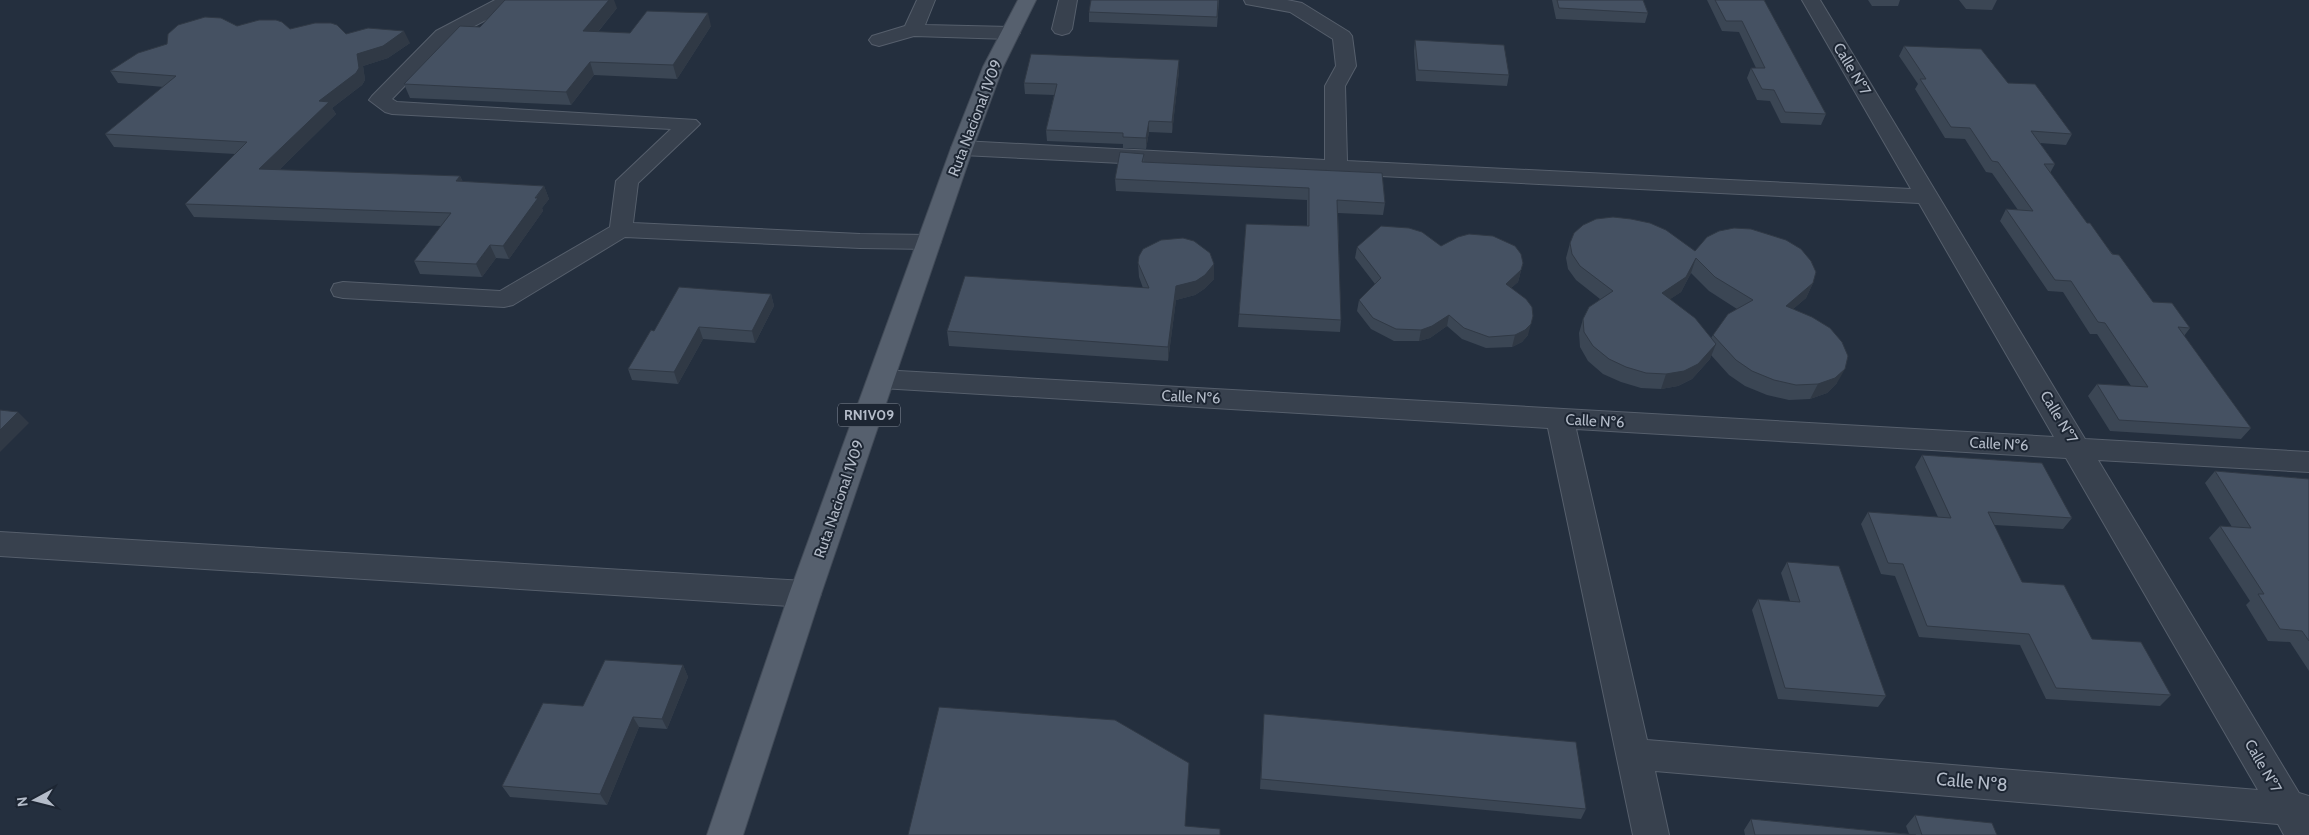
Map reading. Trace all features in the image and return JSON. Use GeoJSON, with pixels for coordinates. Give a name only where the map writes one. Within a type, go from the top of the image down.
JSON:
{"type":"FeatureCollection","features":[{"type":"Feature","properties":{"kind":"main road","name":"Ruta Nacional 1V09"},"geometry":{"type":"LineString","coordinates":[[725,835],[805,594],[962,148],[993,67],[1027,0]]}},
{"type":"Feature","properties":{"kind":"street"},"geometry":{"type":"LineString","coordinates":[[509,0],[443,35],[379,100],[392,108],[689,124],[627,181],[621,230]]}},
{"type":"Feature","properties":{"kind":"street"},"geometry":{"type":"LineString","coordinates":[[913,30],[926,0]]}},
{"type":"Feature","properties":{"kind":"street"},"geometry":{"type":"LineString","coordinates":[[1062,29],[1068,0]]}},
{"type":"Feature","properties":{"kind":"street"},"geometry":{"type":"LineString","coordinates":[[1253,0],[1295,7],[1342,36],[1346,66],[1335,86],[1336,167]]}},
{"type":"Feature","properties":{"kind":"street","name":"Calle Nº7"},"geometry":{"type":"LineString","coordinates":[[1812,0],[2078,449],[2300,818]]}},
{"type":"Feature","properties":{"kind":"street"},"geometry":{"type":"LineString","coordinates":[[879,40],[913,30],[1010,33]]}},
{"type":"Feature","properties":{"kind":"street"},"geometry":{"type":"LineString","coordinates":[[962,148],[1928,197]]}},
{"type":"Feature","properties":{"kind":"street"},"geometry":{"type":"LineString","coordinates":[[342,290],[504,298],[621,230],[860,241],[929,242]]}},
{"type":"Feature","properties":{"kind":"street","name":"Calle Nº6"},"geometry":{"type":"LineString","coordinates":[[881,379],[2309,462]]}},
{"type":"Feature","properties":{"kind":"street"},"geometry":{"type":"LineString","coordinates":[[1560,419],[1651,835]]}},
{"type":"Feature","properties":{"kind":"street"},"geometry":{"type":"LineString","coordinates":[[0,544],[805,594]]}},
{"type":"Feature","properties":{"kind":"street","name":"Calle Nº8"},"geometry":{"type":"LineString","coordinates":[[1634,754],[2300,818]]}},
{"type":"Feature","properties":{"kind":"building"},"geometry":{"type":"Polygon","coordinates":[[[505,0],[609,0],[583,31],[630,33],[647,11],[708,13],[673,65],[590,62],[566,92],[404,84],[460,26],[480,27],[505,0]]]}},
{"type":"Feature","properties":{"kind":"building"},"geometry":{"type":"Polygon","coordinates":[[[1091,0],[1218,0],[1217,17],[1089,12],[1091,0]]]}},
{"type":"Feature","properties":{"kind":"building"},"geometry":{"type":"Polygon","coordinates":[[[1557,0],[1643,0],[1648,13],[1559,8],[1557,0]]]}},
{"type":"Feature","properties":{"kind":"building"},"geometry":{"type":"Polygon","coordinates":[[[1715,0],[1764,0],[1826,114],[1785,112],[1774,90],[1762,89],[1751,68],[1765,68],[1742,21],[1726,21],[1715,0]]]}},
{"type":"Feature","properties":{"kind":"building"},"geometry":{"type":"Polygon","coordinates":[[[205,17],[221,18],[237,26],[259,20],[276,20],[282,22],[290,29],[315,23],[331,23],[337,25],[346,34],[368,28],[404,31],[383,46],[357,54],[359,68],[356,73],[319,101],[329,102],[259,169],[460,176],[456,181],[544,186],[535,198],[538,198],[503,246],[490,245],[476,264],[414,261],[451,213],[185,204],[247,142],[105,134],[176,76],[110,71],[138,53],[167,44],[168,34],[178,25],[205,17]]]}},
{"type":"Feature","properties":{"kind":"building"},"geometry":{"type":"Polygon","coordinates":[[[1415,40],[1504,45],[1509,75],[1418,70],[1415,40]]]}},
{"type":"Feature","properties":{"kind":"building"},"geometry":{"type":"Polygon","coordinates":[[[1904,46],[1981,49],[2008,83],[2035,84],[2072,134],[2031,131],[2055,164],[2044,164],[2087,223],[2090,223],[2112,254],[2119,255],[2153,302],[2172,303],[2190,328],[2178,327],[2251,428],[2119,420],[2097,384],[2148,387],[2105,323],[2098,322],[2071,281],[2055,280],[2006,209],[2033,211],[1998,162],[1992,161],[1970,128],[1951,127],[1920,79],[1926,79],[1904,46]]]}},
{"type":"Feature","properties":{"kind":"building"},"geometry":{"type":"Polygon","coordinates":[[[1031,54],[1179,60],[1172,122],[1149,121],[1146,138],[1123,137],[1123,133],[1046,130],[1057,84],[1024,83],[1031,54]]]}},
{"type":"Feature","properties":{"kind":"building"},"geometry":{"type":"Polygon","coordinates":[[[1120,152],[1144,154],[1142,162],[1382,173],[1385,203],[1337,200],[1341,320],[1239,314],[1246,224],[1309,226],[1309,188],[1115,179],[1120,152]]]}},
{"type":"Feature","properties":{"kind":"building"},"geometry":{"type":"Polygon","coordinates":[[[1613,217],[1650,223],[1666,230],[1695,251],[1707,237],[1719,231],[1734,228],[1751,229],[1786,240],[1801,249],[1811,261],[1816,272],[1813,283],[1786,306],[1812,317],[1830,328],[1842,342],[1848,356],[1845,369],[1835,378],[1818,384],[1796,385],[1774,380],[1752,371],[1736,360],[1713,335],[1728,314],[1753,300],[1715,277],[1696,258],[1686,277],[1662,293],[1695,318],[1716,344],[1698,364],[1684,371],[1666,374],[1646,373],[1609,359],[1593,346],[1584,332],[1583,319],[1589,307],[1613,291],[1580,266],[1572,254],[1570,243],[1574,233],[1583,225],[1596,219],[1613,217]]]}},
{"type":"Feature","properties":{"kind":"building"},"geometry":{"type":"Polygon","coordinates":[[[1381,226],[1409,228],[1422,232],[1441,246],[1458,237],[1469,234],[1493,236],[1515,246],[1521,254],[1523,263],[1521,270],[1506,284],[1526,299],[1532,307],[1533,316],[1531,324],[1525,330],[1515,335],[1489,337],[1464,328],[1449,315],[1432,326],[1421,330],[1396,329],[1373,318],[1359,300],[1381,278],[1357,247],[1381,226]]]}},
{"type":"Feature","properties":{"kind":"building"},"geometry":{"type":"Polygon","coordinates":[[[1183,238],[1194,241],[1210,253],[1214,264],[1205,275],[1196,281],[1176,286],[1168,347],[947,331],[965,276],[1149,288],[1138,263],[1143,249],[1161,240],[1183,238]]]}},
{"type":"Feature","properties":{"kind":"building"},"geometry":{"type":"Polygon","coordinates":[[[679,287],[771,294],[752,331],[699,327],[674,372],[628,369],[651,330],[654,331],[679,287]]]}},
{"type":"Feature","properties":{"kind":"building"},"geometry":{"type":"Polygon","coordinates":[[[0,410],[18,412],[0,430],[0,410]]]}},
{"type":"Feature","properties":{"kind":"building"},"geometry":{"type":"Polygon","coordinates":[[[1922,455],[2042,463],[2072,518],[1988,512],[2022,582],[2064,585],[2092,639],[2141,642],[2171,695],[2056,688],[2029,634],[1927,626],[1903,564],[1888,563],[1868,512],[1951,518],[1922,455]]]}},
{"type":"Feature","properties":{"kind":"building"},"geometry":{"type":"Polygon","coordinates":[[[2215,471],[2309,479],[2309,641],[2302,631],[2280,629],[2258,594],[2264,594],[2220,526],[2251,528],[2215,471]]]}},
{"type":"Feature","properties":{"kind":"building"},"geometry":{"type":"Polygon","coordinates":[[[1787,562],[1839,566],[1886,696],[1785,688],[1758,599],[1800,602],[1787,562]]]}},
{"type":"Feature","properties":{"kind":"building"},"geometry":{"type":"Polygon","coordinates":[[[605,660],[683,665],[662,719],[633,717],[600,794],[502,786],[543,703],[583,706],[605,660]]]}},
{"type":"Feature","properties":{"kind":"building"},"geometry":{"type":"Polygon","coordinates":[[[939,707],[1115,720],[1189,763],[1185,826],[1220,829],[1220,835],[908,835],[939,707]]]}},
{"type":"Feature","properties":{"kind":"building"},"geometry":{"type":"Polygon","coordinates":[[[1264,714],[1576,742],[1586,809],[1261,779],[1264,714]]]}},
{"type":"Feature","properties":{"kind":"building"},"geometry":{"type":"Polygon","coordinates":[[[1915,815],[1992,823],[1997,835],[1922,835],[1915,815]]]}},
{"type":"Feature","properties":{"kind":"building"},"geometry":{"type":"Polygon","coordinates":[[[1751,819],[1916,835],[1755,835],[1751,819]]]}}]}
